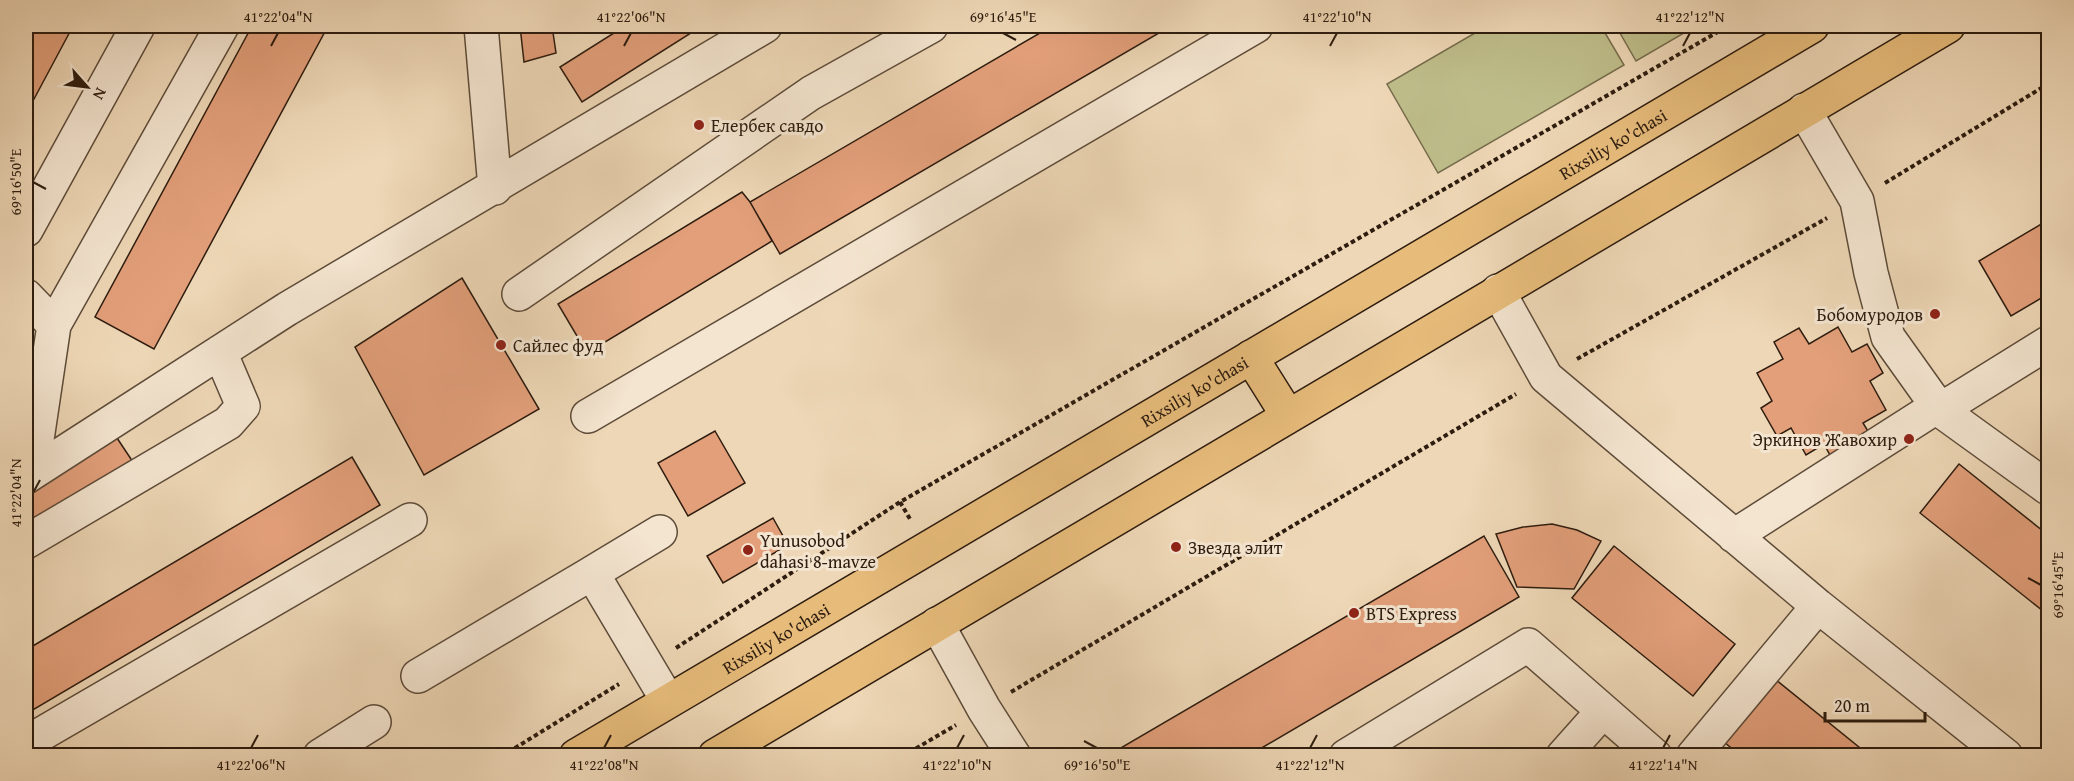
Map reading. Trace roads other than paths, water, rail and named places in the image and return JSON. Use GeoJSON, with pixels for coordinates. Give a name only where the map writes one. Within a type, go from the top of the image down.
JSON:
{"type":"FeatureCollection","features":[{"type":"Feature","properties":{"kind":"main road"},"geometry":{"type":"LineString","coordinates":[[714,756],[1948,26]]}},
{"type":"Feature","properties":{"kind":"main road","name":"Rixsiliy ko'chasi"},"geometry":{"type":"LineString","coordinates":[[576,756],[1803,28]]}},
{"type":"Feature","properties":{"kind":"main road"},"geometry":{"type":"LineString","coordinates":[[1251,357],[1288,416]]}},
{"type":"Feature","properties":{"kind":"street"},"geometry":{"type":"LineString","coordinates":[[26,230],[138,26]]}},
{"type":"Feature","properties":{"kind":"street"},"geometry":{"type":"LineString","coordinates":[[29,475],[54,325],[222,26]]}},
{"type":"Feature","properties":{"kind":"street"},"geometry":{"type":"LineString","coordinates":[[481,26],[495,188]]}},
{"type":"Feature","properties":{"kind":"street"},"geometry":{"type":"LineString","coordinates":[[29,475],[287,309],[495,188],[765,26]]}},
{"type":"Feature","properties":{"kind":"street"},"geometry":{"type":"LineString","coordinates":[[519,294],[811,93],[931,26]]}},
{"type":"Feature","properties":{"kind":"street"},"geometry":{"type":"LineString","coordinates":[[588,416],[1256,26]]}},
{"type":"Feature","properties":{"kind":"street"},"geometry":{"type":"LineString","coordinates":[[1804,110],[1857,201],[1871,273],[1888,337],[1940,410],[2049,488]]}},
{"type":"Feature","properties":{"kind":"street"},"geometry":{"type":"LineString","coordinates":[[1498,291],[1546,376],[1818,606],[2006,756]]}},
{"type":"Feature","properties":{"kind":"street"},"geometry":{"type":"LineString","coordinates":[[26,296],[54,325]]}},
{"type":"Feature","properties":{"kind":"street"},"geometry":{"type":"LineString","coordinates":[[1734,536],[1933,409],[1940,410],[2049,343]]}},
{"type":"Feature","properties":{"kind":"street"},"geometry":{"type":"LineString","coordinates":[[26,542],[228,423],[243,406],[220,352]]}},
{"type":"Feature","properties":{"kind":"street"},"geometry":{"type":"LineString","coordinates":[[26,743],[410,520]]}},
{"type":"Feature","properties":{"kind":"street"},"geometry":{"type":"LineString","coordinates":[[418,676],[660,532]]}},
{"type":"Feature","properties":{"kind":"street"},"geometry":{"type":"LineString","coordinates":[[592,573],[668,701]]}},
{"type":"Feature","properties":{"kind":"street"},"geometry":{"type":"LineString","coordinates":[[1693,756],[1818,606]]}},
{"type":"Feature","properties":{"kind":"street"},"geometry":{"type":"LineString","coordinates":[[936,624],[984,709],[1014,756]]}},
{"type":"Feature","properties":{"kind":"street"},"geometry":{"type":"LineString","coordinates":[[1346,756],[1528,645],[1655,756]]}},
{"type":"Feature","properties":{"kind":"street"},"geometry":{"type":"LineString","coordinates":[[1563,756],[1603,711]]}},
{"type":"Feature","properties":{"kind":"street"},"geometry":{"type":"LineString","coordinates":[[320,756],[374,722]]}},
{"type":"Feature","properties":{"kind":"place","name":"Елербек савдо"},"geometry":{"type":"Point","coordinates":[699,125]}},
{"type":"Feature","properties":{"kind":"place","name":"Бобомуродов"},"geometry":{"type":"Point","coordinates":[1935,314]}},
{"type":"Feature","properties":{"kind":"place","name":"Сайлес фуд"},"geometry":{"type":"Point","coordinates":[501,345]}},
{"type":"Feature","properties":{"kind":"place","name":"Эркинов Жавохир"},"geometry":{"type":"Point","coordinates":[1909,439]}},
{"type":"Feature","properties":{"kind":"place","name":"Звезда элит"},"geometry":{"type":"Point","coordinates":[1176,547]}},
{"type":"Feature","properties":{"kind":"place","name":"Yunusobod dahasi 8-mavze"},"geometry":{"type":"Point","coordinates":[748,550]}},
{"type":"Feature","properties":{"kind":"place","name":"BTS Express"},"geometry":{"type":"Point","coordinates":[1354,613]}}]}
